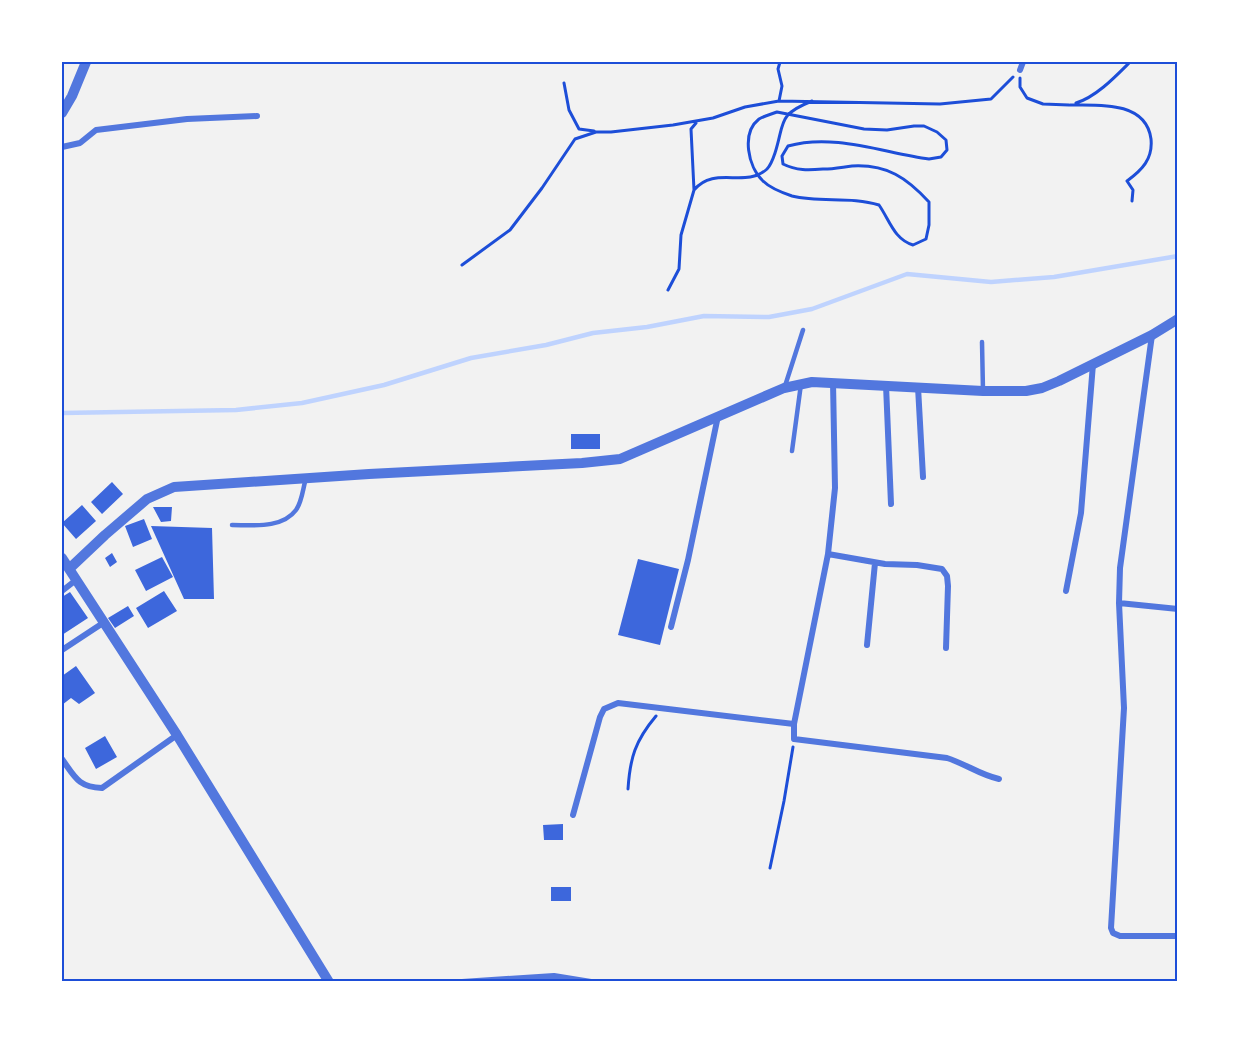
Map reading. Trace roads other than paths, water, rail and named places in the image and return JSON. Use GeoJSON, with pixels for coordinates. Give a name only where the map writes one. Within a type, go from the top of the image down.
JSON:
{"type":"FeatureCollection","features":[{"type":"Feature","properties":{"kind":"street"},"geometry":{"type":"LineString","coordinates":[[62,113],[72,96],[86,62]]}},
{"type":"Feature","properties":{"kind":"street"},"geometry":{"type":"LineString","coordinates":[[1020,70],[1023,62]]}},
{"type":"Feature","properties":{"kind":"street"},"geometry":{"type":"LineString","coordinates":[[62,147],[80,143],[96,130],[187,119],[257,116]]}},
{"type":"Feature","properties":{"kind":"street"},"geometry":{"type":"LineString","coordinates":[[65,572],[147,499],[174,487],[620,459],[718,415],[784,388],[801,384],[833,382],[983,391],[1026,391],[1042,388],[1152,335],[1178,319]]}},
{"type":"Feature","properties":{"kind":"street"},"geometry":{"type":"LineString","coordinates":[[1152,335],[1120,568],[1119,603],[1124,708],[1111,928],[1113,933],[1120,936],[1178,936]]}},
{"type":"Feature","properties":{"kind":"street"},"geometry":{"type":"LineString","coordinates":[[1066,591],[1081,513],[1093,364]]}},
{"type":"Feature","properties":{"kind":"street"},"geometry":{"type":"LineString","coordinates":[[833,382],[835,488],[828,554],[794,724],[794,739],[947,758],[976,773],[999,779]]}},
{"type":"Feature","properties":{"kind":"street"},"geometry":{"type":"LineString","coordinates":[[886,385],[891,504]]}},
{"type":"Feature","properties":{"kind":"street"},"geometry":{"type":"LineString","coordinates":[[918,387],[923,477]]}},
{"type":"Feature","properties":{"kind":"street"},"geometry":{"type":"LineString","coordinates":[[671,627],[688,560],[718,415]]}},
{"type":"Feature","properties":{"kind":"street"},"geometry":{"type":"LineString","coordinates":[[828,554],[874,563],[942,569],[947,576],[948,586],[946,648]]}},
{"type":"Feature","properties":{"kind":"street"},"geometry":{"type":"LineString","coordinates":[[62,558],[65,572],[76,580],[177,735],[329,981]]}},
{"type":"Feature","properties":{"kind":"street"},"geometry":{"type":"LineString","coordinates":[[867,645],[874,563]]}},
{"type":"Feature","properties":{"kind":"street"},"geometry":{"type":"LineString","coordinates":[[62,591],[76,580]]}},
{"type":"Feature","properties":{"kind":"street"},"geometry":{"type":"LineString","coordinates":[[1119,603],[1178,609]]}},
{"type":"Feature","properties":{"kind":"street"},"geometry":{"type":"LineString","coordinates":[[62,650],[103,623]]}},
{"type":"Feature","properties":{"kind":"street"},"geometry":{"type":"LineString","coordinates":[[573,815],[600,717],[604,709],[618,703],[794,724]]}},
{"type":"Feature","properties":{"kind":"street"},"geometry":{"type":"LineString","coordinates":[[62,759],[80,784],[89,788],[102,788],[177,735]]}},
{"type":"Feature","properties":{"kind":"street"},"geometry":{"type":"LineString","coordinates":[[462,981],[554,979],[591,981]]}},
{"type":"Feature","properties":{"kind":"lane"},"geometry":{"type":"LineString","coordinates":[[784,388],[803,330]]}},
{"type":"Feature","properties":{"kind":"lane"},"geometry":{"type":"LineString","coordinates":[[982,342],[983,391]]}},
{"type":"Feature","properties":{"kind":"lane"},"geometry":{"type":"LineString","coordinates":[[792,451],[801,384]]}},
{"type":"Feature","properties":{"kind":"lane"},"geometry":{"type":"LineString","coordinates":[[232,525],[274,524],[287,518],[295,511],[299,503],[306,478]]}},
{"type":"Feature","properties":{"kind":"waterway"},"geometry":{"type":"LineString","coordinates":[[62,413],[236,410],[302,403],[384,385],[471,358],[546,345],[593,333],[647,327],[704,316],[769,317],[812,309],[907,274],[991,282],[1054,277],[1178,256]]}}]}
